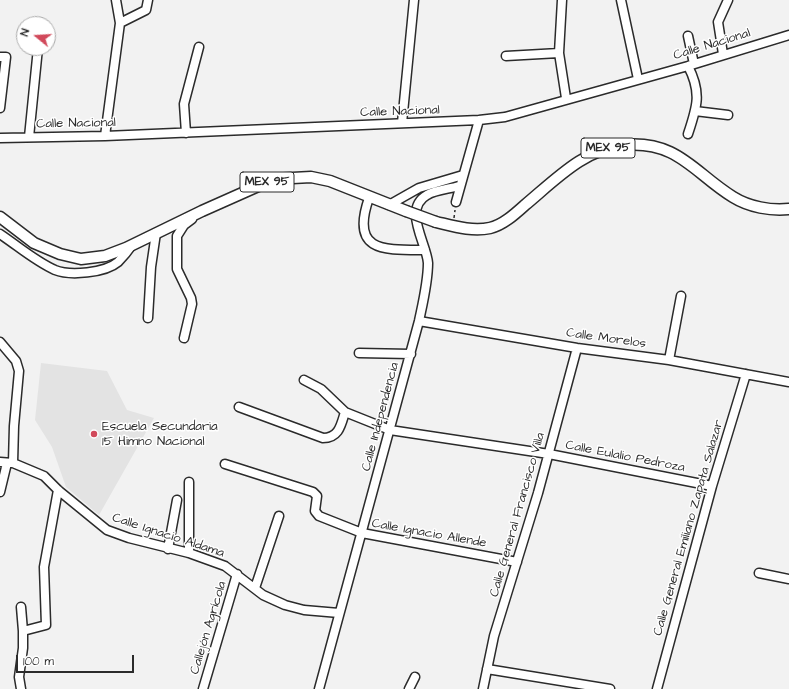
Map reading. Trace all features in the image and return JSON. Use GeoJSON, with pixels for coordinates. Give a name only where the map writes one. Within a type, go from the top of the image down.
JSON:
{"type":"FeatureCollection","features":[{"type":"Feature","properties":{"kind":"main road","name":"MEX 95"},"geometry":{"type":"LineString","coordinates":[[0,217],[34,243],[74,258],[96,258],[105,256],[134,243],[257,185],[274,179],[311,177],[330,181],[370,198],[436,222],[473,230],[491,228],[510,218],[553,182],[590,154],[608,148],[625,145],[642,146],[670,152],[693,166],[733,197],[744,202],[755,206],[789,209]]}},
{"type":"Feature","properties":{"kind":"street"},"geometry":{"type":"LineString","coordinates":[[105,136],[120,23],[116,0]]}},
{"type":"Feature","properties":{"kind":"street"},"geometry":{"type":"LineString","coordinates":[[120,23],[146,10],[148,0]]}},
{"type":"Feature","properties":{"kind":"street"},"geometry":{"type":"LineString","coordinates":[[402,123],[414,0]]}},
{"type":"Feature","properties":{"kind":"street"},"geometry":{"type":"LineString","coordinates":[[562,0],[558,53],[566,98]]}},
{"type":"Feature","properties":{"kind":"street"},"geometry":{"type":"LineString","coordinates":[[621,0],[638,79]]}},
{"type":"Feature","properties":{"kind":"street"},"geometry":{"type":"LineString","coordinates":[[723,54],[718,22],[728,0]]}},
{"type":"Feature","properties":{"kind":"street","name":"Calle Nacional"},"geometry":{"type":"LineString","coordinates":[[0,138],[186,133],[478,120],[505,117],[566,98],[691,65],[789,35]]}},
{"type":"Feature","properties":{"kind":"street"},"geometry":{"type":"LineString","coordinates":[[688,36],[691,65],[697,92],[696,111],[688,134]]}},
{"type":"Feature","properties":{"kind":"street"},"geometry":{"type":"LineString","coordinates":[[186,133],[184,104],[199,47]]}},
{"type":"Feature","properties":{"kind":"street"},"geometry":{"type":"LineString","coordinates":[[506,56],[558,53]]}},
{"type":"Feature","properties":{"kind":"street"},"geometry":{"type":"LineString","coordinates":[[29,137],[37,56]]}},
{"type":"Feature","properties":{"kind":"street"},"geometry":{"type":"LineString","coordinates":[[0,57],[6,58],[0,108]]}},
{"type":"Feature","properties":{"kind":"street"},"geometry":{"type":"LineString","coordinates":[[696,111],[728,115]]}},
{"type":"Feature","properties":{"kind":"street"},"geometry":{"type":"LineString","coordinates":[[456,202],[459,186],[478,120]]}},
{"type":"Feature","properties":{"kind":"street"},"geometry":{"type":"LineString","coordinates":[[389,205],[419,188],[463,175]]}},
{"type":"Feature","properties":{"kind":"street","name":"Calle Independencia"},"geometry":{"type":"LineString","coordinates":[[319,689],[419,321],[427,282],[428,262],[416,219],[420,200],[427,194],[459,186]]}},
{"type":"Feature","properties":{"kind":"street"},"geometry":{"type":"LineString","coordinates":[[370,198],[363,219],[363,228],[367,239],[373,245],[398,250],[425,250]]}},
{"type":"Feature","properties":{"kind":"street"},"geometry":{"type":"LineString","coordinates":[[184,338],[192,304],[191,298],[177,269],[177,236],[184,225],[202,211]]}},
{"type":"Feature","properties":{"kind":"street"},"geometry":{"type":"LineString","coordinates":[[148,318],[156,233]]}},
{"type":"Feature","properties":{"kind":"street"},"geometry":{"type":"LineString","coordinates":[[0,234],[56,270],[68,272],[92,272],[107,268],[117,262],[134,243]]}},
{"type":"Feature","properties":{"kind":"street"},"geometry":{"type":"LineString","coordinates":[[669,360],[681,296]]}},
{"type":"Feature","properties":{"kind":"street","name":"Calle Morelos"},"geometry":{"type":"LineString","coordinates":[[419,321],[578,348],[669,360],[789,382]]}},
{"type":"Feature","properties":{"kind":"street"},"geometry":{"type":"LineString","coordinates":[[0,342],[16,361],[19,371],[14,426],[0,492]]}},
{"type":"Feature","properties":{"kind":"street","name":"Calle General Francisco Villa"},"geometry":{"type":"LineString","coordinates":[[483,689],[516,562],[549,454],[578,348]]}},
{"type":"Feature","properties":{"kind":"street"},"geometry":{"type":"LineString","coordinates":[[359,353],[410,354]]}},
{"type":"Feature","properties":{"kind":"street","name":"Calle General Emiliano Zapata Salazar"},"geometry":{"type":"LineString","coordinates":[[656,689],[712,486],[746,374]]}},
{"type":"Feature","properties":{"kind":"street"},"geometry":{"type":"LineString","coordinates":[[239,407],[323,438],[334,437],[345,412],[321,389],[304,380]]}},
{"type":"Feature","properties":{"kind":"street","name":"Calle Eulalio Pedroza"},"geometry":{"type":"LineString","coordinates":[[345,412],[390,430],[549,454],[712,486]]}},
{"type":"Feature","properties":{"kind":"street","name":"Calle Ignacio Aldama"},"geometry":{"type":"LineString","coordinates":[[7,463],[44,476],[58,490],[107,530],[168,549],[189,553],[225,566],[273,601],[304,610],[339,613]]}},
{"type":"Feature","properties":{"kind":"street","name":"Calle Ignacio Allende"},"geometry":{"type":"LineString","coordinates":[[225,464],[313,492],[317,496],[316,511],[319,516],[362,534],[516,562]]}},
{"type":"Feature","properties":{"kind":"street"},"geometry":{"type":"LineString","coordinates":[[188,482],[189,553]]}},
{"type":"Feature","properties":{"kind":"street"},"geometry":{"type":"LineString","coordinates":[[23,631],[46,625],[44,567],[58,490]]}},
{"type":"Feature","properties":{"kind":"street"},"geometry":{"type":"LineString","coordinates":[[168,549],[177,500]]}},
{"type":"Feature","properties":{"kind":"street"},"geometry":{"type":"LineString","coordinates":[[254,588],[279,516]]}},
{"type":"Feature","properties":{"kind":"street"},"geometry":{"type":"LineString","coordinates":[[759,573],[789,579]]}},
{"type":"Feature","properties":{"kind":"street","name":"Callejón Agrícola"},"geometry":{"type":"LineString","coordinates":[[203,689],[237,574]]}},
{"type":"Feature","properties":{"kind":"street"},"geometry":{"type":"LineString","coordinates":[[20,607],[23,631],[23,648],[19,678],[21,689]]}},
{"type":"Feature","properties":{"kind":"street"},"geometry":{"type":"LineString","coordinates":[[487,669],[610,689]]}},
{"type":"Feature","properties":{"kind":"street"},"geometry":{"type":"LineString","coordinates":[[409,689],[414,677]]}},
{"type":"Feature","properties":{"kind":"shaded area","name":"Escuela Secundaria 15 Himno Nacional"},"geometry":{"type":"Polygon","coordinates":[[[41,363],[107,371],[127,410],[154,418],[99,515],[66,487],[52,447],[35,420],[41,363]]]}},
{"type":"Feature","properties":{"kind":"place","name":"Escuela Secundaria 15 Himno Nacional"},"geometry":{"type":"Point","coordinates":[94,434]}}]}
